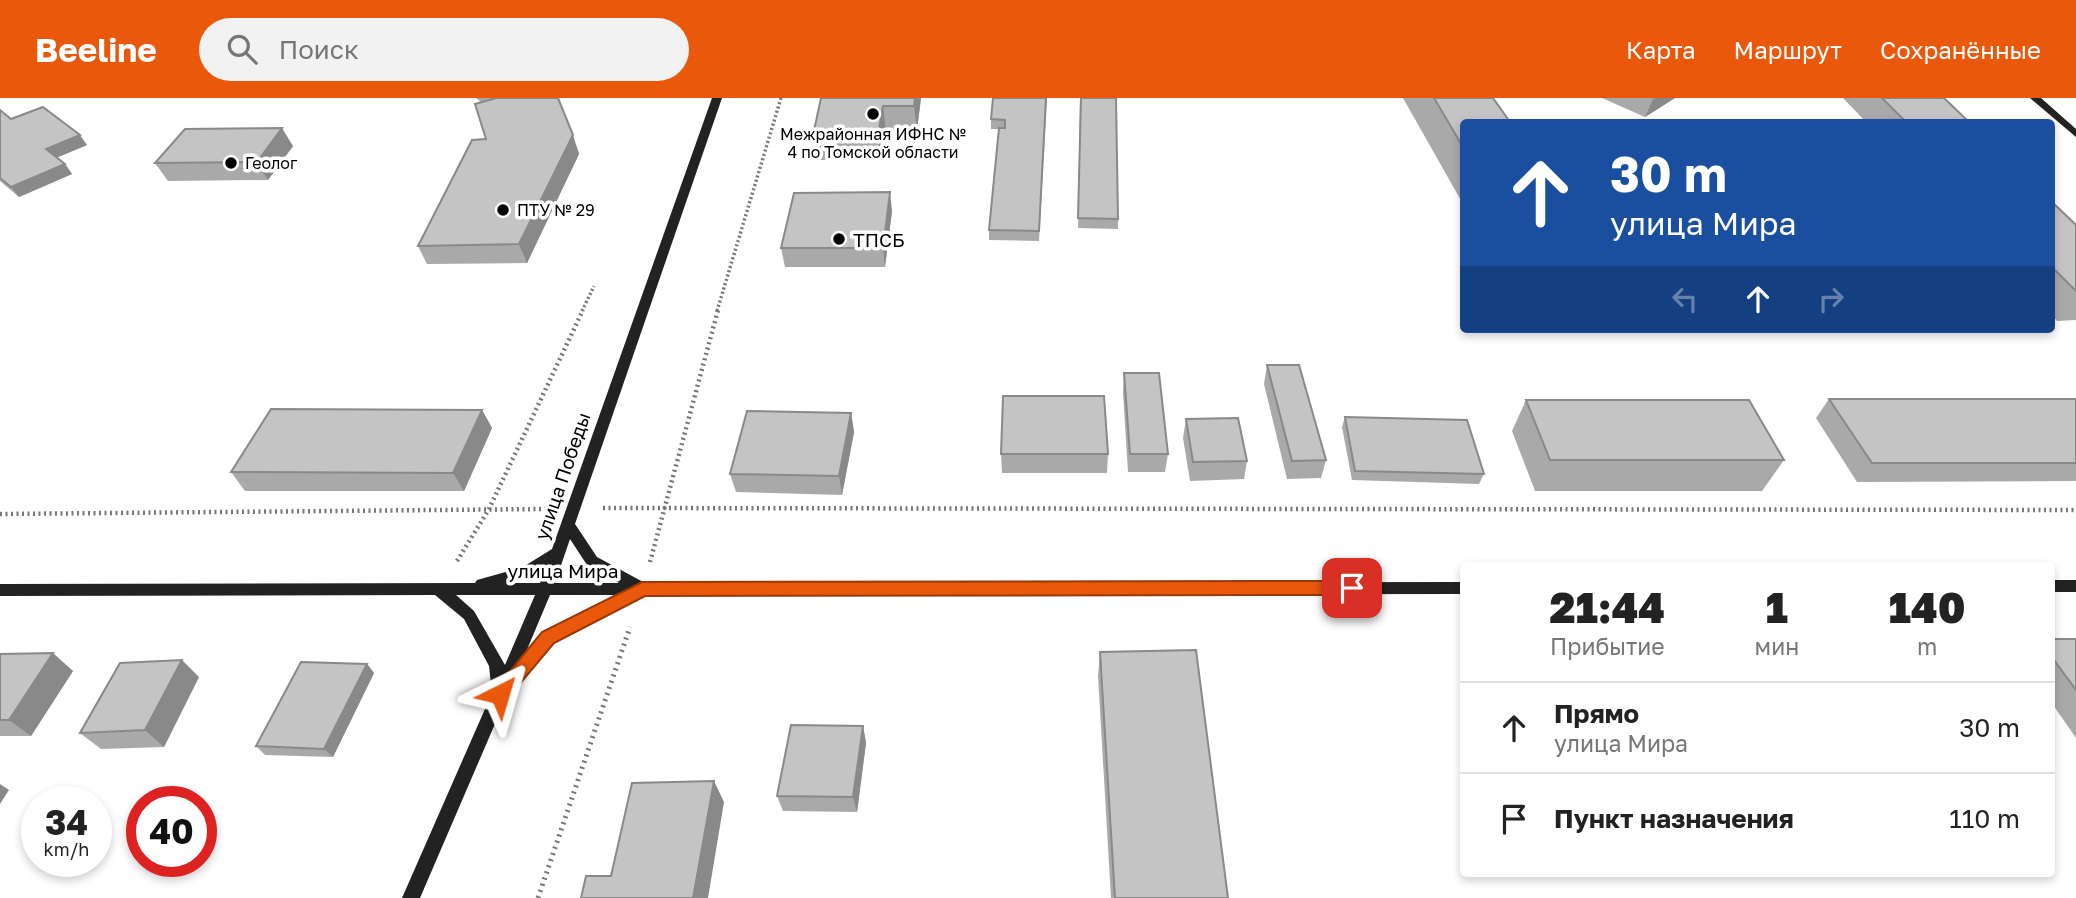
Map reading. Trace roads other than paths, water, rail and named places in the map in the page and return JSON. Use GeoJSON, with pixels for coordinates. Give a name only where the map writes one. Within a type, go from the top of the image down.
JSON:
{"type":"FeatureCollection","features":[{"type":"Feature","properties":{"kind":"street","name":"улица Победы"},"geometry":{"type":"LineString","coordinates":[[411,898],[545,590],[717,98]]}},
{"type":"Feature","properties":{"kind":"street"},"geometry":{"type":"LineString","coordinates":[[2035,98],[2076,134]]}},
{"type":"Feature","properties":{"kind":"street"},"geometry":{"type":"LineString","coordinates":[[568,524],[592,561],[642,589]]}},
{"type":"Feature","properties":{"kind":"street"},"geometry":{"type":"LineString","coordinates":[[461,590],[527,572],[557,553]]}},
{"type":"Feature","properties":{"kind":"street"},"geometry":{"type":"LineString","coordinates":[[2055,586],[2076,586]]}},
{"type":"Feature","properties":{"kind":"street","name":"улица Мира"},"geometry":{"type":"LineString","coordinates":[[0,590],[1460,588]]}},
{"type":"Feature","properties":{"kind":"street"},"geometry":{"type":"LineString","coordinates":[[500,694],[548,637],[642,589]]}},
{"type":"Feature","properties":{"kind":"street"},"geometry":{"type":"LineString","coordinates":[[439,590],[469,615],[497,665],[500,694]]}},
{"type":"Feature","properties":{"kind":"place","name":"Межрайонная ИФНС № 4 по Томской области"},"geometry":{"type":"Point","coordinates":[873,114]}},
{"type":"Feature","properties":{"kind":"place","name":"Геолог"},"geometry":{"type":"Point","coordinates":[231,163]}},
{"type":"Feature","properties":{"kind":"place","name":"ПТУ № 29"},"geometry":{"type":"Point","coordinates":[503,210]}},
{"type":"Feature","properties":{"kind":"place","name":"ТПСБ"},"geometry":{"type":"Point","coordinates":[839,239]}}]}
